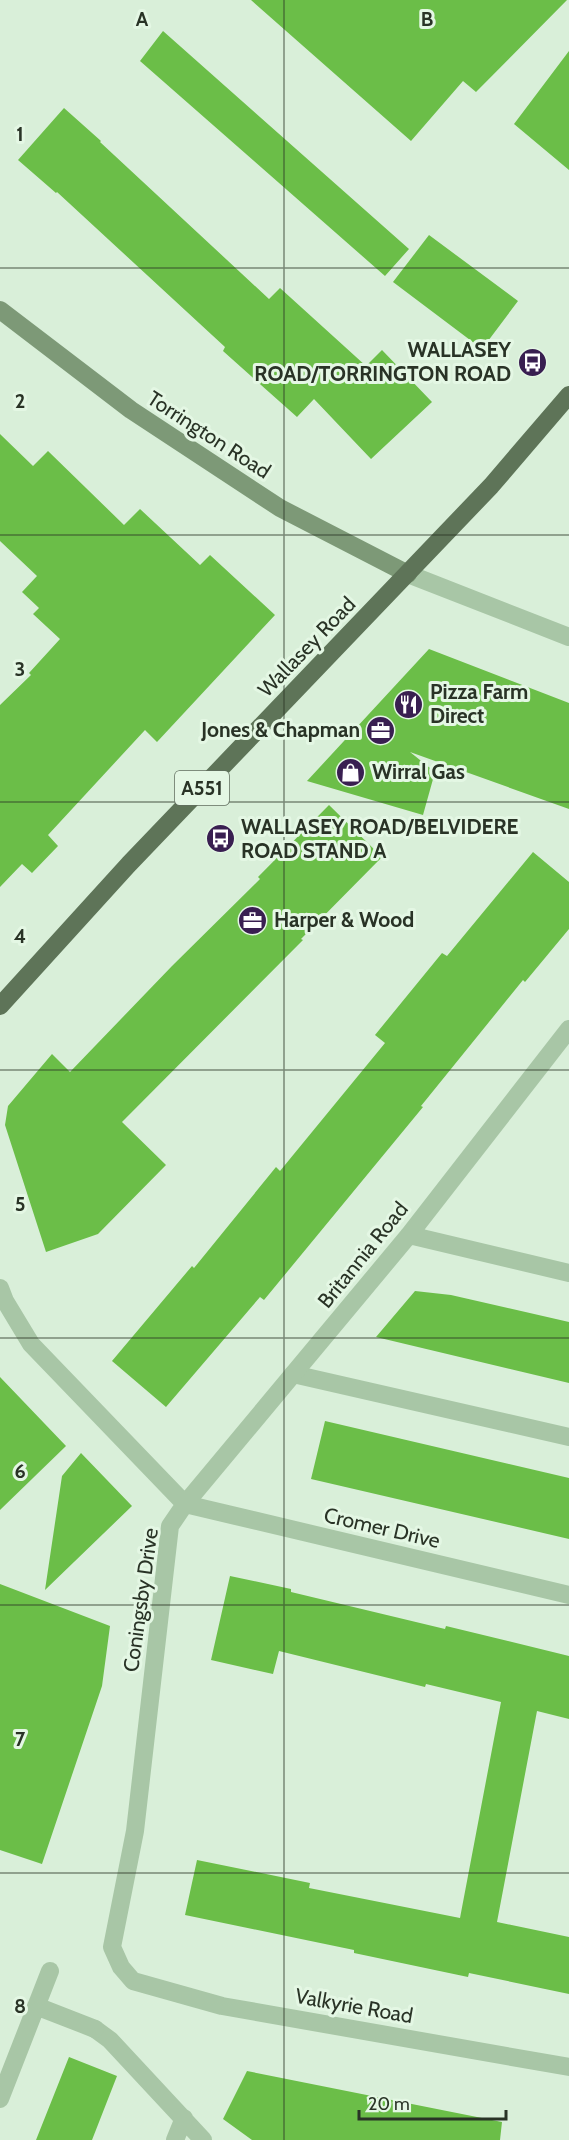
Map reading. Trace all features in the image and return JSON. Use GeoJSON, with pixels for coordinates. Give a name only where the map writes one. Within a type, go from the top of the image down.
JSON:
{"type":"FeatureCollection","features":[{"type":"Feature","properties":{"kind":"main road","name":"Wallasey Road"},"geometry":{"type":"LineString","coordinates":[[0,1006],[129,864],[490,486],[569,395]]}},
{"type":"Feature","properties":{"kind":"street","name":"Torrington Road"},"geometry":{"type":"LineString","coordinates":[[0,310],[131,410],[280,508],[408,574]]}},
{"type":"Feature","properties":{"kind":"street"},"geometry":{"type":"LineString","coordinates":[[408,574],[569,637]]}},
{"type":"Feature","properties":{"kind":"street","name":"Britannia Road"},"geometry":{"type":"LineString","coordinates":[[185,1504],[409,1235],[569,1029]]}},
{"type":"Feature","properties":{"kind":"street"},"geometry":{"type":"LineString","coordinates":[[409,1235],[569,1274]]}},
{"type":"Feature","properties":{"kind":"street"},"geometry":{"type":"LineString","coordinates":[[0,1288],[5,1302],[31,1344],[185,1504]]}},
{"type":"Feature","properties":{"kind":"street"},"geometry":{"type":"LineString","coordinates":[[293,1374],[569,1437]]}},
{"type":"Feature","properties":{"kind":"street","name":"Cromer Drive"},"geometry":{"type":"LineString","coordinates":[[185,1504],[569,1595]]}},
{"type":"Feature","properties":{"kind":"street","name":"Coningsby Drive"},"geometry":{"type":"LineString","coordinates":[[133,1981],[121,1967],[112,1947],[135,1831],[170,1527],[185,1504]]}},
{"type":"Feature","properties":{"kind":"street"},"geometry":{"type":"LineString","coordinates":[[0,2099],[50,1971]]}},
{"type":"Feature","properties":{"kind":"street","name":"Valkyrie Road"},"geometry":{"type":"LineString","coordinates":[[133,1981],[222,2006],[569,2067]]}},
{"type":"Feature","properties":{"kind":"street"},"geometry":{"type":"LineString","coordinates":[[36,2006],[95,2029],[110,2040],[203,2140]]}},
{"type":"Feature","properties":{"kind":"street"},"geometry":{"type":"LineString","coordinates":[[175,2140],[184,2118]]}},
{"type":"Feature","properties":{"kind":"building"},"geometry":{"type":"Polygon","coordinates":[[[251,0],[567,0],[476,92],[463,81],[411,141],[251,0]]]}},
{"type":"Feature","properties":{"kind":"building"},"geometry":{"type":"Polygon","coordinates":[[[163,31],[409,249],[385,276],[140,61],[163,31]]]}},
{"type":"Feature","properties":{"kind":"building"},"geometry":{"type":"Polygon","coordinates":[[[569,51],[569,170],[514,124],[569,51]]]}},
{"type":"Feature","properties":{"kind":"building"},"geometry":{"type":"Polygon","coordinates":[[[64,108],[269,299],[280,288],[366,366],[382,350],[432,402],[371,459],[314,399],[297,417],[223,351],[225,347],[57,192],[18,160],[64,108]]]}},
{"type":"Feature","properties":{"kind":"building"},"geometry":{"type":"Polygon","coordinates":[[[429,235],[518,301],[482,349],[393,282],[429,235]]]}},
{"type":"Feature","properties":{"kind":"building"},"geometry":{"type":"Polygon","coordinates":[[[0,434],[33,466],[48,451],[124,525],[140,509],[200,565],[210,555],[275,615],[157,742],[145,730],[48,835],[58,846],[32,873],[22,864],[0,887],[0,705],[31,675],[29,673],[60,639],[33,614],[39,608],[22,592],[37,576],[0,541],[0,434]]]}},
{"type":"Feature","properties":{"kind":"building"},"geometry":{"type":"Polygon","coordinates":[[[429,649],[569,703],[569,809],[410,752],[435,772],[423,815],[307,781],[429,649]]]}},
{"type":"Feature","properties":{"kind":"building"},"geometry":{"type":"Polygon","coordinates":[[[329,805],[382,857],[122,1122],[166,1165],[98,1234],[46,1252],[5,1125],[8,1106],[52,1054],[70,1072],[260,879],[258,877],[329,805]]]}},
{"type":"Feature","properties":{"kind":"building"},"geometry":{"type":"Polygon","coordinates":[[[533,852],[569,882],[569,929],[525,982],[523,980],[421,1106],[423,1107],[264,1300],[260,1297],[166,1407],[112,1361],[192,1266],[194,1268],[276,1167],[280,1171],[385,1043],[375,1035],[442,953],[447,956],[533,852]]]}},
{"type":"Feature","properties":{"kind":"building"},"geometry":{"type":"Polygon","coordinates":[[[415,1291],[451,1295],[569,1322],[569,1383],[376,1337],[415,1291]]]}},
{"type":"Feature","properties":{"kind":"building"},"geometry":{"type":"Polygon","coordinates":[[[0,1377],[66,1446],[0,1510],[0,1377]]]}},
{"type":"Feature","properties":{"kind":"building"},"geometry":{"type":"Polygon","coordinates":[[[325,1421],[569,1478],[569,1539],[311,1479],[325,1421]]]}},
{"type":"Feature","properties":{"kind":"building"},"geometry":{"type":"Polygon","coordinates":[[[81,1453],[132,1506],[45,1590],[62,1476],[81,1453]]]}},
{"type":"Feature","properties":{"kind":"building"},"geometry":{"type":"Polygon","coordinates":[[[230,1576],[291,1589],[291,1592],[445,1629],[446,1626],[569,1656],[569,1719],[537,1711],[497,1922],[569,1937],[569,1994],[469,1973],[468,1977],[354,1953],[354,1950],[185,1915],[197,1860],[310,1883],[309,1888],[460,1918],[501,1702],[426,1684],[425,1687],[279,1651],[273,1674],[211,1660],[230,1576]]]}},
{"type":"Feature","properties":{"kind":"building"},"geometry":{"type":"Polygon","coordinates":[[[0,1584],[110,1626],[102,1686],[42,1864],[0,1850],[0,1584]]]}},
{"type":"Feature","properties":{"kind":"building"},"geometry":{"type":"Polygon","coordinates":[[[69,2057],[117,2076],[92,2140],[36,2140],[69,2057]]]}},
{"type":"Feature","properties":{"kind":"building"},"geometry":{"type":"Polygon","coordinates":[[[247,2071],[502,2122],[500,2140],[252,2140],[223,2119],[247,2071]]]}},
{"type":"Feature","properties":{"kind":"place","name":"WALLASEY ROAD/TORRINGTON ROAD"},"geometry":{"type":"Point","coordinates":[532,362]}},
{"type":"Feature","properties":{"kind":"place","name":"Pizza Farm Direct"},"geometry":{"type":"Point","coordinates":[409,704]}},
{"type":"Feature","properties":{"kind":"place","name":"Jones & Chapman"},"geometry":{"type":"Point","coordinates":[381,730]}},
{"type":"Feature","properties":{"kind":"place","name":"Wirral Gas"},"geometry":{"type":"Point","coordinates":[351,772]}},
{"type":"Feature","properties":{"kind":"place","name":"WALLASEY ROAD/BELVIDERE ROAD STAND A"},"geometry":{"type":"Point","coordinates":[220,839]}},
{"type":"Feature","properties":{"kind":"place","name":"Harper & Wood"},"geometry":{"type":"Point","coordinates":[253,920]}}]}
